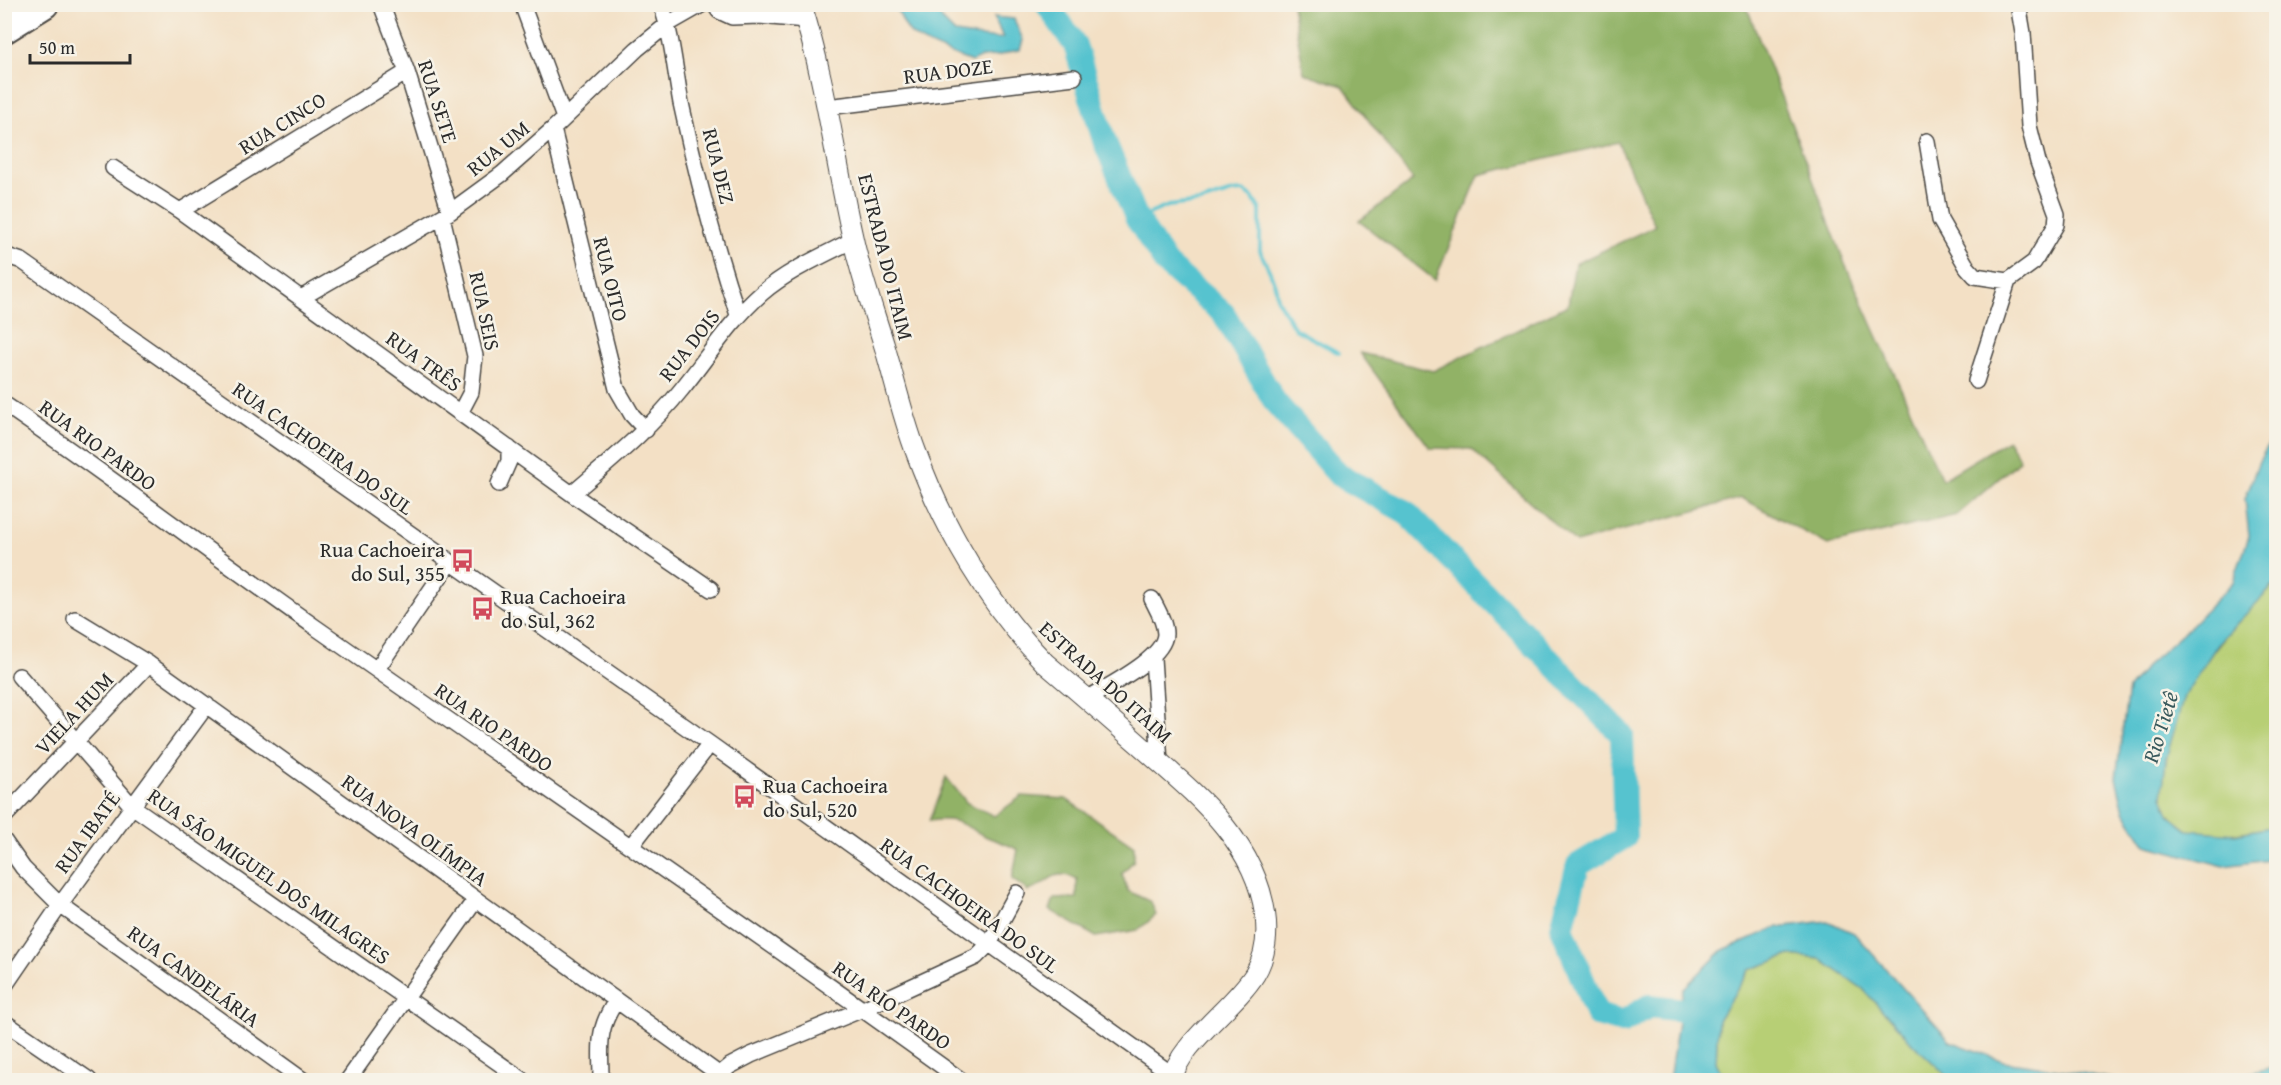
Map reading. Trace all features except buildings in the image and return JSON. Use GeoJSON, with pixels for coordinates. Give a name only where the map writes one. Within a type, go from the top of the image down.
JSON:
{"type":"FeatureCollection","features":[{"type":"Feature","properties":{"kind":"highway"},"geometry":{"type":"LineString","coordinates":[[4,29],[44,4]]}},
{"type":"Feature","properties":{"kind":"street","name":"RUA SETE"},"geometry":{"type":"LineString","coordinates":[[381,4],[407,72],[446,214]]}},
{"type":"Feature","properties":{"kind":"street"},"geometry":{"type":"LineString","coordinates":[[522,4],[564,118]]}},
{"type":"Feature","properties":{"kind":"street","name":"RUA DEZ"},"geometry":{"type":"LineString","coordinates":[[661,4],[668,24],[684,114],[724,274],[738,315]]}},
{"type":"Feature","properties":{"kind":"street","name":"RUA UM"},"geometry":{"type":"LineString","coordinates":[[301,298],[446,214],[502,174],[554,129],[637,49],[668,24],[703,4]]}},
{"type":"Feature","properties":{"kind":"street"},"geometry":{"type":"LineString","coordinates":[[714,4],[719,11],[732,17],[804,12]]}},
{"type":"Feature","properties":{"kind":"street"},"geometry":{"type":"LineString","coordinates":[[1976,381],[2008,281],[2034,262],[2056,225],[2057,214],[2038,162],[2029,126],[2023,33],[2018,4]]}},
{"type":"Feature","properties":{"kind":"street","name":"ESTRADA DO ITAIM"},"geometry":{"type":"LineString","coordinates":[[804,12],[827,107],[853,240],[915,450],[935,499],[951,530],[982,584],[1019,636],[1045,663],[1216,815],[1253,868],[1263,900],[1266,920],[1265,945],[1256,973],[1229,1007],[1188,1048],[1172,1078]]}},
{"type":"Feature","properties":{"kind":"street","name":"RUA CINCO"},"geometry":{"type":"LineString","coordinates":[[180,211],[407,72]]}},
{"type":"Feature","properties":{"kind":"street","name":"RUA DOZE"},"geometry":{"type":"LineString","coordinates":[[827,107],[1074,77]]}},
{"type":"Feature","properties":{"kind":"street","name":"RUA OITO"},"geometry":{"type":"LineString","coordinates":[[554,129],[617,389],[632,416],[646,430]]}},
{"type":"Feature","properties":{"kind":"street"},"geometry":{"type":"LineString","coordinates":[[1927,141],[1940,220],[1967,267],[1975,276],[2008,281]]}},
{"type":"Feature","properties":{"kind":"street","name":"RUA TRÊS"},"geometry":{"type":"LineString","coordinates":[[113,168],[180,211],[572,494],[711,589]]}},
{"type":"Feature","properties":{"kind":"street","name":"RUA SEIS"},"geometry":{"type":"LineString","coordinates":[[446,214],[475,356],[471,392],[460,413]]}},
{"type":"Feature","properties":{"kind":"street","name":"RUA DOIS"},"geometry":{"type":"LineString","coordinates":[[572,494],[646,430],[680,391],[738,315],[764,291],[786,275],[853,240]]}},
{"type":"Feature","properties":{"kind":"street","name":"RUA CACHOEIRA DO SUL"},"geometry":{"type":"LineString","coordinates":[[4,255],[22,261],[710,744],[1172,1078]]}},
{"type":"Feature","properties":{"kind":"street","name":"RUA RIO PARDO"},"geometry":{"type":"LineString","coordinates":[[4,404],[564,802],[631,846],[962,1080]]}},
{"type":"Feature","properties":{"kind":"street"},"geometry":{"type":"LineString","coordinates":[[499,483],[508,461],[509,448]]}},
{"type":"Feature","properties":{"kind":"street"},"geometry":{"type":"LineString","coordinates":[[377,669],[450,562]]}},
{"type":"Feature","properties":{"kind":"street"},"geometry":{"type":"LineString","coordinates":[[1087,699],[1153,658],[1161,647],[1165,637],[1164,627],[1152,599]]}},
{"type":"Feature","properties":{"kind":"street","name":"RUA NOVA OLÍMPIA"},"geometry":{"type":"LineString","coordinates":[[75,619],[148,664],[207,705],[475,901],[487,906],[721,1079]]}},
{"type":"Feature","properties":{"kind":"street"},"geometry":{"type":"LineString","coordinates":[[1153,658],[1160,764]]}},
{"type":"Feature","properties":{"kind":"street","name":"VIELA HUM"},"geometry":{"type":"LineString","coordinates":[[4,817],[148,664]]}},
{"type":"Feature","properties":{"kind":"street","name":"RUA SÃO MIGUEL DOS MILAGRES"},"geometry":{"type":"LineString","coordinates":[[19,676],[132,806],[523,1080]]}},
{"type":"Feature","properties":{"kind":"street","name":"RUA IBATÉ"},"geometry":{"type":"LineString","coordinates":[[4,987],[60,905],[207,705]]}},
{"type":"Feature","properties":{"kind":"street"},"geometry":{"type":"LineString","coordinates":[[631,846],[710,744]]}},
{"type":"Feature","properties":{"kind":"street","name":"RUA CANDELÁRIA"},"geometry":{"type":"LineString","coordinates":[[4,841],[23,868],[60,905],[303,1080]]}},
{"type":"Feature","properties":{"kind":"street"},"geometry":{"type":"LineString","coordinates":[[721,1079],[730,1066],[751,1055],[862,1009],[976,957],[989,944],[1017,893]]}},
{"type":"Feature","properties":{"kind":"street"},"geometry":{"type":"LineString","coordinates":[[348,1080],[475,901]]}},
{"type":"Feature","properties":{"kind":"street"},"geometry":{"type":"LineString","coordinates":[[601,1080],[600,1033],[604,1018],[616,1001]]}},
{"type":"Feature","properties":{"kind":"street"},"geometry":{"type":"LineString","coordinates":[[4,1022],[89,1080]]}},
{"type":"Feature","properties":{"kind":"green space"},"geometry":{"type":"Polygon","coordinates":[[[1292,5],[1746,5],[1845,264],[1942,480],[2008,440],[2020,460],[1957,515],[1828,545],[1742,498],[1576,543],[1471,449],[1430,448],[1360,353],[1433,371],[1568,305],[1575,264],[1655,226],[1618,142],[1479,175],[1435,280],[1359,221],[1413,180],[1343,86],[1304,73],[1292,5]]]}},
{"type":"Feature","properties":{"kind":"green space"},"geometry":{"type":"Polygon","coordinates":[[[2276,585],[2276,826],[2223,834],[2190,831],[2180,826],[2172,817],[2162,797],[2166,761],[2182,702],[2203,665],[2226,635],[2276,585]]]}},
{"type":"Feature","properties":{"kind":"green space"},"geometry":{"type":"Polygon","coordinates":[[[946,777],[967,803],[994,816],[1022,796],[1066,799],[1134,846],[1134,860],[1122,874],[1128,891],[1151,902],[1156,915],[1138,930],[1096,937],[1050,910],[1054,899],[1077,898],[1077,879],[1061,875],[1055,876],[1028,891],[1012,879],[1018,850],[954,821],[929,821],[946,777]]]}},
{"type":"Feature","properties":{"kind":"green space"},"geometry":{"type":"Polygon","coordinates":[[[1790,955],[1820,959],[1863,989],[1914,1045],[1952,1080],[1725,1080],[1716,1062],[1718,1020],[1749,970],[1790,955]]]}},
{"type":"Feature","properties":{"kind":"water"},"geometry":{"type":"Polygon","coordinates":[[[898,4],[934,5],[943,21],[955,33],[985,38],[1003,38],[994,17],[1014,19],[1023,40],[1020,50],[983,57],[972,62],[915,37],[904,24],[896,7],[898,4]]]}},
{"type":"Feature","properties":{"kind":"water","name":"Rio Tietê"},"geometry":{"type":"Polygon","coordinates":[[[2276,432],[2276,583],[2219,642],[2184,696],[2166,759],[2162,797],[2170,816],[2188,830],[2235,834],[2276,826],[2276,859],[2224,866],[2146,845],[2124,811],[2116,778],[2128,689],[2145,667],[2189,628],[2233,582],[2249,536],[2245,499],[2259,461],[2276,432]]]}},
{"type":"Feature","properties":{"kind":"water"},"geometry":{"type":"Polygon","coordinates":[[[1827,921],[1854,933],[1950,1041],[2003,1061],[2118,1080],[1952,1080],[1914,1045],[1863,989],[1820,959],[1790,955],[1749,970],[1718,1020],[1716,1062],[1725,1080],[1669,1080],[1683,989],[1723,950],[1778,927],[1827,921]]]}},
{"type":"Feature","properties":{"kind":"water"},"geometry":{"type":"Polygon","coordinates":[[[2276,1066],[2276,1080],[2224,1080],[2276,1066]]]}},
{"type":"Feature","properties":{"kind":"waterway"},"geometry":{"type":"LineString","coordinates":[[1047,4],[1075,45],[1104,140],[1137,219],[1166,264],[1224,314],[1275,402],[1339,475],[1406,512],[1622,735],[1625,837],[1578,865],[1562,928],[1597,1015],[1623,1022],[1649,1006],[1693,1011]]}},
{"type":"Feature","properties":{"kind":"waterway"},"geometry":{"type":"LineString","coordinates":[[1137,219],[1168,206],[1201,202],[1232,192],[1243,191],[1252,197],[1260,210],[1260,251],[1276,288],[1277,299],[1295,329],[1339,353]]}},
{"type":"Feature","properties":{"kind":"place","name":"Rua Cachoeira do Sul, 355"},"geometry":{"type":"Point","coordinates":[463,561]}},
{"type":"Feature","properties":{"kind":"place","name":"Rua Cachoeira do Sul, 362"},"geometry":{"type":"Point","coordinates":[483,608]}},
{"type":"Feature","properties":{"kind":"place","name":"Rua Cachoeira do Sul, 520"},"geometry":{"type":"Point","coordinates":[745,797]}}]}
